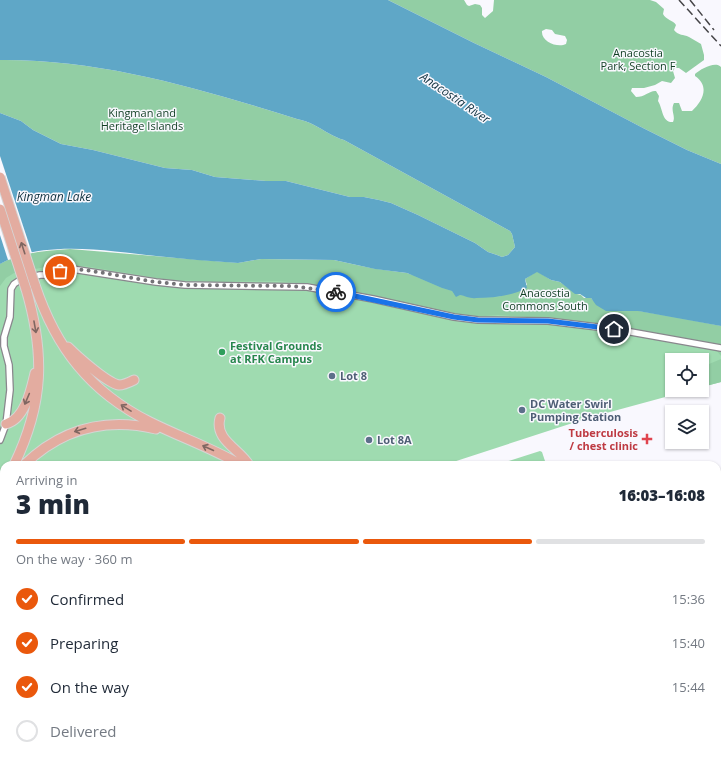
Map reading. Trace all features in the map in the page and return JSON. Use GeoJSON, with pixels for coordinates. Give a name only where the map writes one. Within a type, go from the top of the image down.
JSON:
{"type":"FeatureCollection","features":[{"type":"Feature","properties":{"kind":"main road"},"geometry":{"type":"LineString","coordinates":[[0,177],[35,285],[50,324],[67,353],[95,385],[127,409],[173,433],[213,450],[234,461]]}},
{"type":"Feature","properties":{"kind":"main road"},"geometry":{"type":"LineString","coordinates":[[0,209],[26,289],[39,348],[40,366],[35,407],[30,428],[16,461]]}},
{"type":"Feature","properties":{"kind":"main road"},"geometry":{"type":"LineString","coordinates":[[50,324],[62,341],[73,352],[92,368],[114,383],[120,385],[134,380]]}},
{"type":"Feature","properties":{"kind":"main road"},"geometry":{"type":"LineString","coordinates":[[6,424],[15,420],[19,416],[26,401],[36,370],[39,348]]}},
{"type":"Feature","properties":{"kind":"main road"},"geometry":{"type":"LineString","coordinates":[[220,418],[219,425],[222,435],[247,461]]}},
{"type":"Feature","properties":{"kind":"main road"},"geometry":{"type":"LineString","coordinates":[[29,461],[53,442],[75,432],[91,427],[105,425],[143,426],[173,433]]}},
{"type":"Feature","properties":{"kind":"street"},"geometry":{"type":"LineString","coordinates":[[0,440],[6,424],[11,376],[4,346],[4,337],[10,317],[11,289],[14,284],[20,280],[40,275],[52,275],[60,271],[72,269],[185,285],[307,287],[373,299],[454,317],[478,320],[548,321],[614,329],[721,348]]}},
{"type":"Feature","properties":{"kind":"green space","name":"Anacostia Park, Section F"},"geometry":{"type":"Polygon","coordinates":[[[388,0],[464,0],[469,6],[475,4],[480,5],[482,8],[482,15],[485,18],[493,11],[494,0],[650,0],[656,2],[664,9],[664,16],[676,25],[674,30],[676,32],[701,44],[704,60],[686,73],[679,68],[675,68],[673,71],[675,78],[671,83],[662,81],[644,88],[632,88],[631,91],[636,97],[656,91],[659,96],[658,101],[663,115],[669,122],[673,122],[674,103],[679,103],[682,111],[692,111],[702,98],[704,89],[700,80],[695,76],[695,74],[712,65],[718,65],[721,67],[721,164],[687,150],[546,77],[388,0]],[[546,29],[542,31],[544,38],[555,45],[566,44],[567,40],[565,36],[555,34],[552,30],[546,29]]]}},
{"type":"Feature","properties":{"kind":"green space","name":"Kingman and Heritage Islands"},"geometry":{"type":"Polygon","coordinates":[[[0,60],[38,61],[113,70],[188,87],[308,122],[344,140],[510,231],[515,247],[508,255],[502,257],[488,252],[475,243],[418,215],[391,203],[379,200],[364,197],[350,197],[286,181],[215,177],[192,170],[165,168],[93,150],[61,144],[33,130],[21,121],[0,113],[0,60]]]}},
{"type":"Feature","properties":{"kind":"green space","name":"Anacostia Commons South"},"geometry":{"type":"Polygon","coordinates":[[[70,249],[238,263],[261,259],[334,260],[375,269],[407,273],[452,291],[454,294],[476,298],[499,297],[527,285],[525,279],[537,271],[551,280],[560,282],[584,298],[591,298],[609,309],[618,311],[638,311],[721,326],[721,356],[716,350],[693,340],[660,334],[559,319],[498,315],[473,317],[317,284],[276,281],[222,282],[170,280],[84,266],[51,266],[14,273],[6,278],[0,286],[0,264],[16,257],[43,251],[70,249]]]}},
{"type":"Feature","properties":{"kind":"green space"},"geometry":{"type":"Polygon","coordinates":[[[32,253],[238,263],[279,260],[321,260],[676,317],[721,326],[721,382],[709,385],[709,353],[665,353],[665,397],[588,418],[456,461],[0,461],[0,264],[32,253]]]}},
{"type":"Feature","properties":{"kind":"green space"},"geometry":{"type":"Polygon","coordinates":[[[721,359],[721,382],[709,385],[709,364],[721,359]]]}},
{"type":"Feature","properties":{"kind":"green space"},"geometry":{"type":"Polygon","coordinates":[[[540,451],[542,452],[545,461],[509,461],[540,451]]]}},
{"type":"Feature","properties":{"kind":"water"},"geometry":{"type":"Polygon","coordinates":[[[0,0],[388,0],[546,77],[687,150],[721,164],[721,326],[638,311],[606,311],[596,305],[591,298],[586,298],[580,294],[575,294],[560,282],[551,280],[537,272],[525,279],[527,288],[521,291],[489,298],[470,298],[460,295],[456,297],[452,291],[407,273],[375,269],[334,260],[261,259],[238,263],[97,250],[56,249],[17,256],[0,264],[0,113],[21,121],[33,130],[61,144],[93,150],[165,168],[192,170],[215,177],[286,181],[350,197],[364,197],[379,200],[391,203],[418,215],[475,243],[488,252],[502,257],[508,255],[515,247],[510,231],[344,140],[308,122],[188,87],[113,70],[38,61],[0,60],[0,0]]]}},
{"type":"Feature","properties":{"kind":"pier"},"geometry":{"type":"Polygon","coordinates":[[[0,156],[32,253],[8,260],[0,235],[0,156]]]}},
{"type":"Feature","properties":{"kind":"railway"},"geometry":{"type":"LineString","coordinates":[[679,0],[721,46]]}},
{"type":"Feature","properties":{"kind":"railway"},"geometry":{"type":"LineString","coordinates":[[690,0],[714,30]]}},
{"type":"Feature","properties":{"kind":"way so far"},"geometry":{"type":"LineString","coordinates":[[60,271],[72,269],[86,270],[156,282],[185,285],[293,286],[336,292]]}},
{"type":"Feature","properties":{"kind":"place","name":"Festival Grounds at RFK Campus"},"geometry":{"type":"Point","coordinates":[222,352]}},
{"type":"Feature","properties":{"kind":"place","name":"Lot 8"},"geometry":{"type":"Point","coordinates":[332,376]}},
{"type":"Feature","properties":{"kind":"place","name":"DC Water Swirl Pumping Station"},"geometry":{"type":"Point","coordinates":[522,410]}},
{"type":"Feature","properties":{"kind":"place","name":"Tuberculosis / chest clinic"},"geometry":{"type":"Point","coordinates":[647,439]}},
{"type":"Feature","properties":{"kind":"place","name":"Lot 8A"},"geometry":{"type":"Point","coordinates":[369,440]}},
{"type":"Feature","properties":{"kind":"route"},"geometry":{"type":"LineString","coordinates":[[336,292],[454,317],[478,320],[548,321],[614,329]]}},
{"type":"Feature","properties":{"kind":"water label","name":"Anacostia River"},"geometry":{"type":"Point","coordinates":[455,98]}},
{"type":"Feature","properties":{"kind":"water label","name":"Kingman Lake"},"geometry":{"type":"Point","coordinates":[54,197]}}]}
